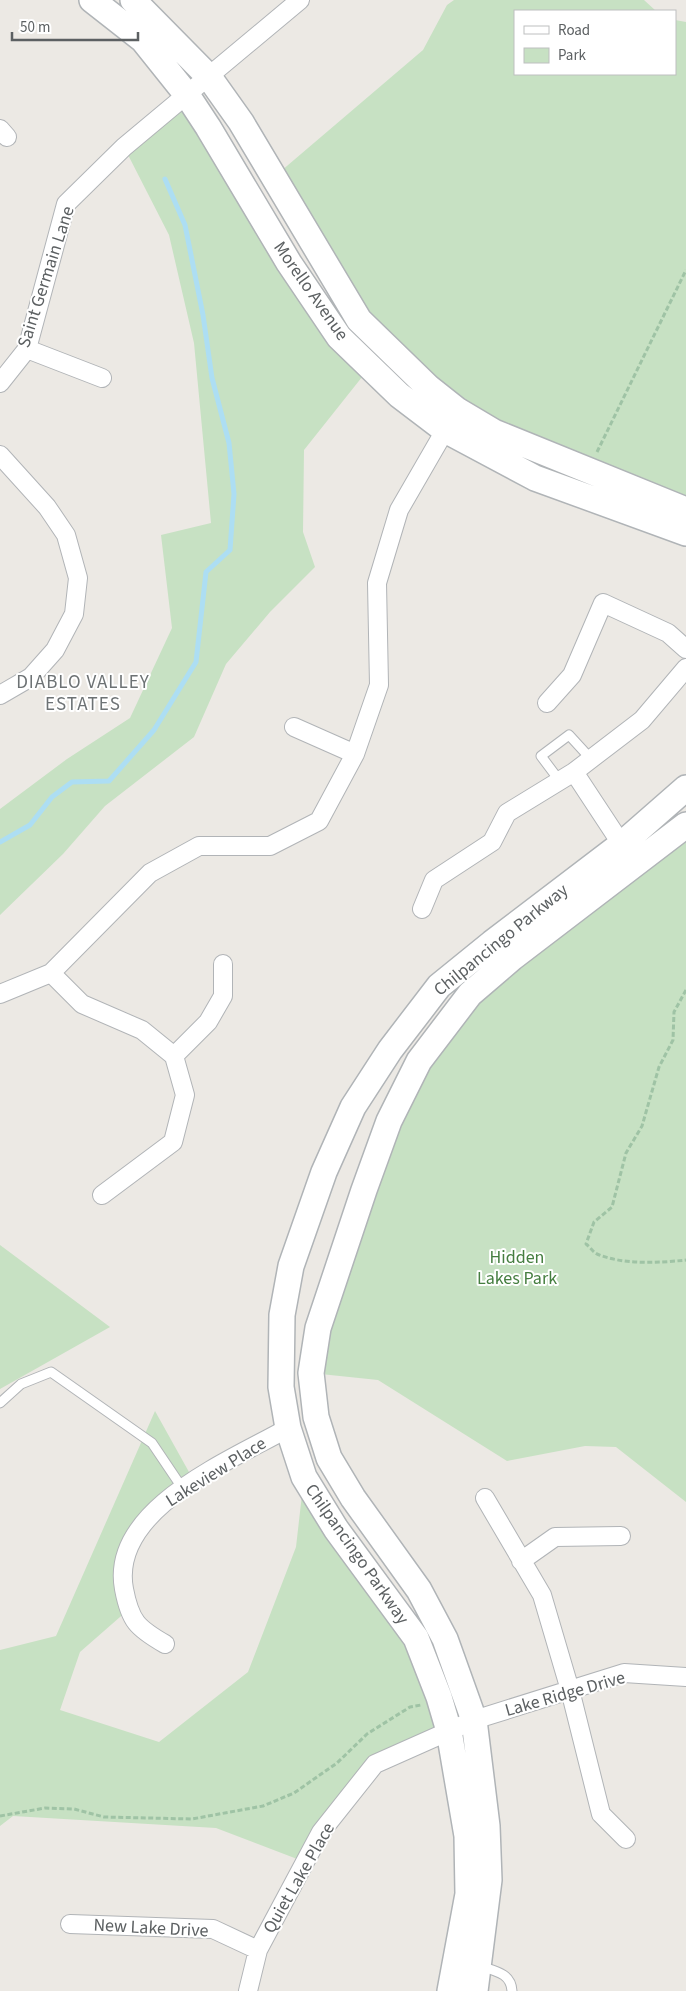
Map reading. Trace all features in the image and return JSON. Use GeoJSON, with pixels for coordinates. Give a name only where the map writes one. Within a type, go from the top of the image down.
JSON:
{"type":"FeatureCollection","features":[{"type":"Feature","properties":{"kind":"street","name":"Morello Avenue"},"geometry":{"type":"LineString","coordinates":[[92,0],[143,40],[187,95],[208,126],[289,263],[340,337],[399,395],[451,420],[535,478],[686,533]]}},
{"type":"Feature","properties":{"kind":"street","name":"Morello Avenue"},"geometry":{"type":"LineString","coordinates":[[132,0],[209,77],[241,122],[358,320],[428,387],[451,420],[494,432],[686,510]]}},
{"type":"Feature","properties":{"kind":"street","name":"Saint Germain Lane"},"geometry":{"type":"LineString","coordinates":[[0,383],[27,349],[66,204],[124,147],[300,0]]}},
{"type":"Feature","properties":{"kind":"street"},"geometry":{"type":"LineString","coordinates":[[27,349],[102,378]]}},
{"type":"Feature","properties":{"kind":"street"},"geometry":{"type":"LineString","coordinates":[[0,994],[51,973],[150,873],[199,846],[270,846],[319,821],[355,754],[379,685],[377,583],[399,510],[451,420]]}},
{"type":"Feature","properties":{"kind":"street"},"geometry":{"type":"LineString","coordinates":[[0,455],[47,507],[66,535],[78,578],[74,614],[55,650],[32,677],[0,695]]}},
{"type":"Feature","properties":{"kind":"street"},"geometry":{"type":"LineString","coordinates":[[547,703],[572,675],[603,603],[668,633],[686,649]]}},
{"type":"Feature","properties":{"kind":"street"},"geometry":{"type":"LineString","coordinates":[[422,909],[434,880],[492,842],[507,813],[591,759],[642,720],[686,668]]}},
{"type":"Feature","properties":{"kind":"street"},"geometry":{"type":"LineString","coordinates":[[294,726],[355,754]]}},
{"type":"Feature","properties":{"kind":"street"},"geometry":{"type":"LineString","coordinates":[[566,776],[629,854]]}},
{"type":"Feature","properties":{"kind":"street","name":"Chilpancingo Parkway"},"geometry":{"type":"LineString","coordinates":[[475,1991],[490,1880],[487,1826],[474,1720],[445,1639],[419,1590],[353,1498],[329,1458],[316,1417],[311,1373],[318,1328],[389,1121],[419,1061],[470,994],[629,854],[686,788]]}},
{"type":"Feature","properties":{"kind":"street","name":"Chilpancingo Parkway"},"geometry":{"type":"LineString","coordinates":[[450,1991],[468,1894],[467,1836],[449,1731],[439,1696],[416,1638],[336,1529],[304,1477],[288,1428],[281,1387],[282,1316],[291,1266],[324,1172],[353,1107],[390,1050],[439,986],[492,943],[629,854],[686,825]]}},
{"type":"Feature","properties":{"kind":"street"},"geometry":{"type":"LineString","coordinates":[[174,1056],[208,1022],[223,996],[223,964]]}},
{"type":"Feature","properties":{"kind":"street"},"geometry":{"type":"LineString","coordinates":[[51,973],[82,1004],[142,1030],[174,1056],[185,1095],[173,1142],[102,1195]]}},
{"type":"Feature","properties":{"kind":"street","name":"Lakeview Place"},"geometry":{"type":"LineString","coordinates":[[164,1644],[134,1623],[128,1610],[122,1571],[136,1530],[149,1514],[183,1489],[288,1428]]}},
{"type":"Feature","properties":{"kind":"street"},"geometry":{"type":"LineString","coordinates":[[485,1498],[542,1595],[570,1690],[601,1814],[626,1840]]}},
{"type":"Feature","properties":{"kind":"street"},"geometry":{"type":"LineString","coordinates":[[521,1561],[555,1537],[621,1536]]}},
{"type":"Feature","properties":{"kind":"street","name":"Lake Ridge Drive"},"geometry":{"type":"LineString","coordinates":[[474,1720],[624,1674],[686,1677]]}},
{"type":"Feature","properties":{"kind":"street","name":"Quiet Lake Place"},"geometry":{"type":"LineString","coordinates":[[248,1991],[258,1950],[321,1832],[375,1764],[474,1720]]}},
{"type":"Feature","properties":{"kind":"street","name":"New Lake Drive"},"geometry":{"type":"LineString","coordinates":[[70,1924],[213,1929],[258,1950]]}},
{"type":"Feature","properties":{"kind":"lane"},"geometry":{"type":"LineString","coordinates":[[566,776],[541,756],[569,736],[591,759]]}},
{"type":"Feature","properties":{"kind":"lane"},"geometry":{"type":"LineString","coordinates":[[0,1403],[21,1384],[50,1372],[152,1443],[183,1489]]}},
{"type":"Feature","properties":{"kind":"lane"},"geometry":{"type":"LineString","coordinates":[[479,1966],[504,1974],[511,1983],[512,1991]]}},
{"type":"Feature","properties":{"kind":"path"},"geometry":{"type":"LineString","coordinates":[[590,470],[608,428],[686,270]]}},
{"type":"Feature","properties":{"kind":"path"},"geometry":{"type":"LineString","coordinates":[[686,990],[674,1012],[673,1040],[658,1068],[642,1126],[626,1153],[612,1207],[594,1222],[586,1244],[595,1254],[615,1259],[666,1262],[686,1260]]}},
{"type":"Feature","properties":{"kind":"path"},"geometry":{"type":"LineString","coordinates":[[0,1816],[45,1808],[74,1809],[104,1817],[192,1819],[263,1806],[286,1798],[337,1763],[356,1744],[385,1722],[410,1707],[439,1696]]}},
{"type":"Feature","properties":{"kind":"green space"},"geometry":{"type":"Polygon","coordinates":[[[454,0],[644,0],[655,10],[514,10],[514,75],[676,75],[676,20],[686,22],[686,510],[494,432],[359,320],[274,177],[423,50],[447,5],[454,0]]]}},
{"type":"Feature","properties":{"kind":"green space"},"geometry":{"type":"Polygon","coordinates":[[[187,95],[370,367],[304,450],[303,532],[315,567],[270,612],[226,664],[194,737],[105,806],[63,854],[0,915],[0,809],[67,759],[130,718],[172,628],[161,535],[211,523],[194,343],[169,235],[124,147],[187,95]]]}},
{"type":"Feature","properties":{"kind":"green space","name":"Hidden Lakes Park"},"geometry":{"type":"Polygon","coordinates":[[[686,825],[686,1502],[616,1447],[585,1446],[507,1461],[378,1380],[311,1373],[389,1121],[470,994],[686,825]]]}},
{"type":"Feature","properties":{"kind":"green space"},"geometry":{"type":"Polygon","coordinates":[[[0,1245],[110,1327],[0,1389],[0,1245]]]}},
{"type":"Feature","properties":{"kind":"green space"},"geometry":{"type":"Polygon","coordinates":[[[155,1411],[194,1481],[130,1544],[128,1610],[80,1652],[60,1710],[159,1742],[248,1672],[296,1547],[304,1477],[416,1638],[449,1731],[375,1764],[305,1862],[216,1828],[13,1816],[0,1826],[0,1650],[56,1636],[155,1411]]]}},
{"type":"Feature","properties":{"kind":"waterway"},"geometry":{"type":"LineString","coordinates":[[0,842],[30,825],[52,797],[72,782],[109,781],[154,730],[196,662],[206,572],[230,550],[234,494],[229,443],[212,378],[203,315],[185,225],[165,179]]}},
{"type":"Feature","properties":{"kind":"district","name":"DIABLO VALLEY ESTATES"},"geometry":{"type":"Point","coordinates":[83,693]}}]}
